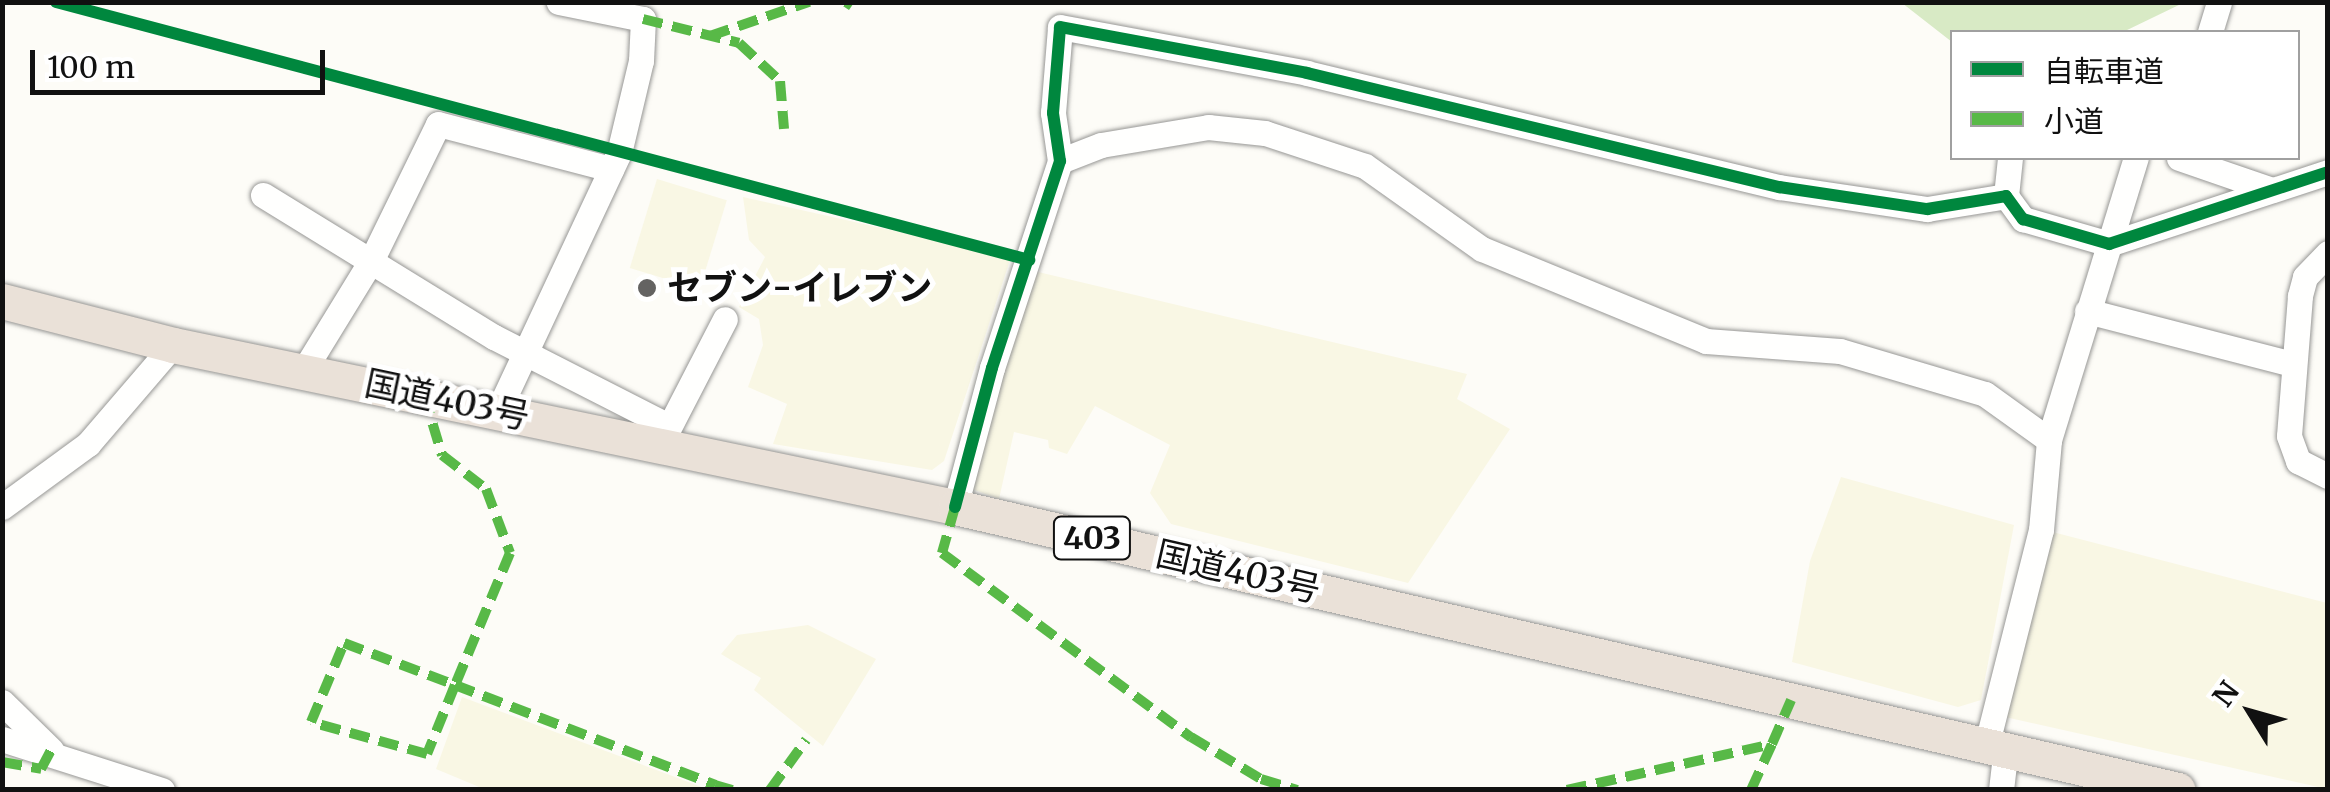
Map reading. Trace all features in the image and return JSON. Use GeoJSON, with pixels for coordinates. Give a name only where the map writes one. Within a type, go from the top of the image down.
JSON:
{"type":"FeatureCollection","features":[{"type":"Feature","properties":{"kind":"highway","name":"国道403号"},"geometry":{"type":"LineString","coordinates":[[2,301],[173,344],[498,411],[664,435],[2178,790]]}},
{"type":"Feature","properties":{"kind":"street"},"geometry":{"type":"LineString","coordinates":[[498,411],[611,169],[640,62],[643,19],[559,2]]}},
{"type":"Feature","properties":{"kind":"street"},"geometry":{"type":"LineString","coordinates":[[2211,30],[2219,2]]}},
{"type":"Feature","properties":{"kind":"street"},"geometry":{"type":"LineString","coordinates":[[956,506],[992,368],[1060,161],[1053,113],[1060,27],[1307,73],[1779,187],[1928,209],[2006,196]]}},
{"type":"Feature","properties":{"kind":"street"},"geometry":{"type":"LineString","coordinates":[[304,370],[372,259],[438,124],[611,169]]}},
{"type":"Feature","properties":{"kind":"street"},"geometry":{"type":"LineString","coordinates":[[1060,161],[1101,144],[1208,127],[1265,133],[1365,166],[1482,249],[1657,322],[1706,341],[1840,351],[1985,394],[2049,440]]}},
{"type":"Feature","properties":{"kind":"street"},"geometry":{"type":"LineString","coordinates":[[2010,160],[2006,196],[2023,219],[2109,244],[2328,172]]}},
{"type":"Feature","properties":{"kind":"street"},"geometry":{"type":"LineString","coordinates":[[2001,790],[1997,745],[2041,530],[2049,440],[2135,160]]}},
{"type":"Feature","properties":{"kind":"street"},"geometry":{"type":"LineString","coordinates":[[2191,160],[2243,169],[2272,190]]}},
{"type":"Feature","properties":{"kind":"street"},"geometry":{"type":"LineString","coordinates":[[263,195],[664,435],[725,319]]}},
{"type":"Feature","properties":{"kind":"street"},"geometry":{"type":"LineString","coordinates":[[2328,253],[2305,277],[2292,364],[2289,436],[2298,461],[2328,476]]}},
{"type":"Feature","properties":{"kind":"street"},"geometry":{"type":"LineString","coordinates":[[2088,311],[2292,364]]}},
{"type":"Feature","properties":{"kind":"street"},"geometry":{"type":"LineString","coordinates":[[2,507],[88,444],[173,344]]}},
{"type":"Feature","properties":{"kind":"street"},"geometry":{"type":"LineString","coordinates":[[2,702],[52,750]]}},
{"type":"Feature","properties":{"kind":"street"},"geometry":{"type":"LineString","coordinates":[[2,739],[52,750],[162,790]]}},
{"type":"Feature","properties":{"kind":"shaded area"},"geometry":{"type":"Polygon","coordinates":[[[657,179],[727,200],[700,289],[630,268],[657,179]]]}},
{"type":"Feature","properties":{"kind":"shaded area"},"geometry":{"type":"Polygon","coordinates":[[[743,197],[1011,257],[944,461],[932,470],[773,444],[787,404],[748,387],[763,345],[759,319],[739,307],[765,257],[749,240],[743,197]]]}},
{"type":"Feature","properties":{"kind":"shaded area"},"geometry":{"type":"Polygon","coordinates":[[[1034,271],[1467,374],[1457,399],[1510,429],[1408,583],[1171,524],[1150,493],[1170,445],[1095,406],[1067,454],[1049,448],[1048,440],[1014,432],[999,499],[969,488],[1034,271]]]}},
{"type":"Feature","properties":{"kind":"shaded area"},"geometry":{"type":"Polygon","coordinates":[[[1841,477],[2014,525],[1981,700],[1958,707],[1792,662],[1810,561],[1841,477]]]}},
{"type":"Feature","properties":{"kind":"shaded area"},"geometry":{"type":"Polygon","coordinates":[[[2041,529],[2327,603],[2327,789],[2005,717],[2041,529]]]}},
{"type":"Feature","properties":{"kind":"shaded area"},"geometry":{"type":"Polygon","coordinates":[[[808,625],[876,659],[823,746],[754,690],[761,678],[721,654],[737,635],[808,625]]]}},
{"type":"Feature","properties":{"kind":"shaded area"},"geometry":{"type":"Polygon","coordinates":[[[462,697],[707,789],[484,789],[436,769],[462,697]]]}},
{"type":"Feature","properties":{"kind":"green space"},"geometry":{"type":"Polygon","coordinates":[[[1902,3],[2183,3],[2127,30],[1950,30],[1950,40],[1902,3]]]}},
{"type":"Feature","properties":{"kind":"marked path"},"geometry":{"type":"LineString","coordinates":[[710,36],[809,2]]}},
{"type":"Feature","properties":{"kind":"marked path"},"geometry":{"type":"LineString","coordinates":[[846,2],[852,6]]}},
{"type":"Feature","properties":{"kind":"marked path"},"geometry":{"type":"LineString","coordinates":[[643,19],[739,43],[780,81],[784,129]]}},
{"type":"Feature","properties":{"kind":"marked path"},"geometry":{"type":"LineString","coordinates":[[424,395],[442,455],[486,489],[510,553],[455,685],[427,754],[311,722],[344,643],[455,685],[715,785],[732,790]]}},
{"type":"Feature","properties":{"kind":"marked path"},"geometry":{"type":"LineString","coordinates":[[955,507],[942,553],[1191,737],[1261,779],[1297,790]]}},
{"type":"Feature","properties":{"kind":"marked path"},"geometry":{"type":"LineString","coordinates":[[1567,790],[1772,744],[1791,700]]}},
{"type":"Feature","properties":{"kind":"marked path"},"geometry":{"type":"LineString","coordinates":[[770,790],[806,740]]}},
{"type":"Feature","properties":{"kind":"marked path"},"geometry":{"type":"LineString","coordinates":[[1751,790],[1772,744]]}},
{"type":"Feature","properties":{"kind":"marked path"},"geometry":{"type":"LineString","coordinates":[[2,762],[41,769],[51,750]]}},
{"type":"Feature","properties":{"kind":"cycle path"},"geometry":{"type":"LineString","coordinates":[[56,2],[1029,260]]}},
{"type":"Feature","properties":{"kind":"cycle path"},"geometry":{"type":"LineString","coordinates":[[955,507],[992,368],[1060,161],[1053,113],[1060,27],[1307,73],[1779,187],[1927,209],[2006,196],[2023,219],[2109,244],[2328,172]]}},
{"type":"Feature","properties":{"kind":"place","name":"セブン-イレブン"},"geometry":{"type":"Point","coordinates":[647,288]}}]}
